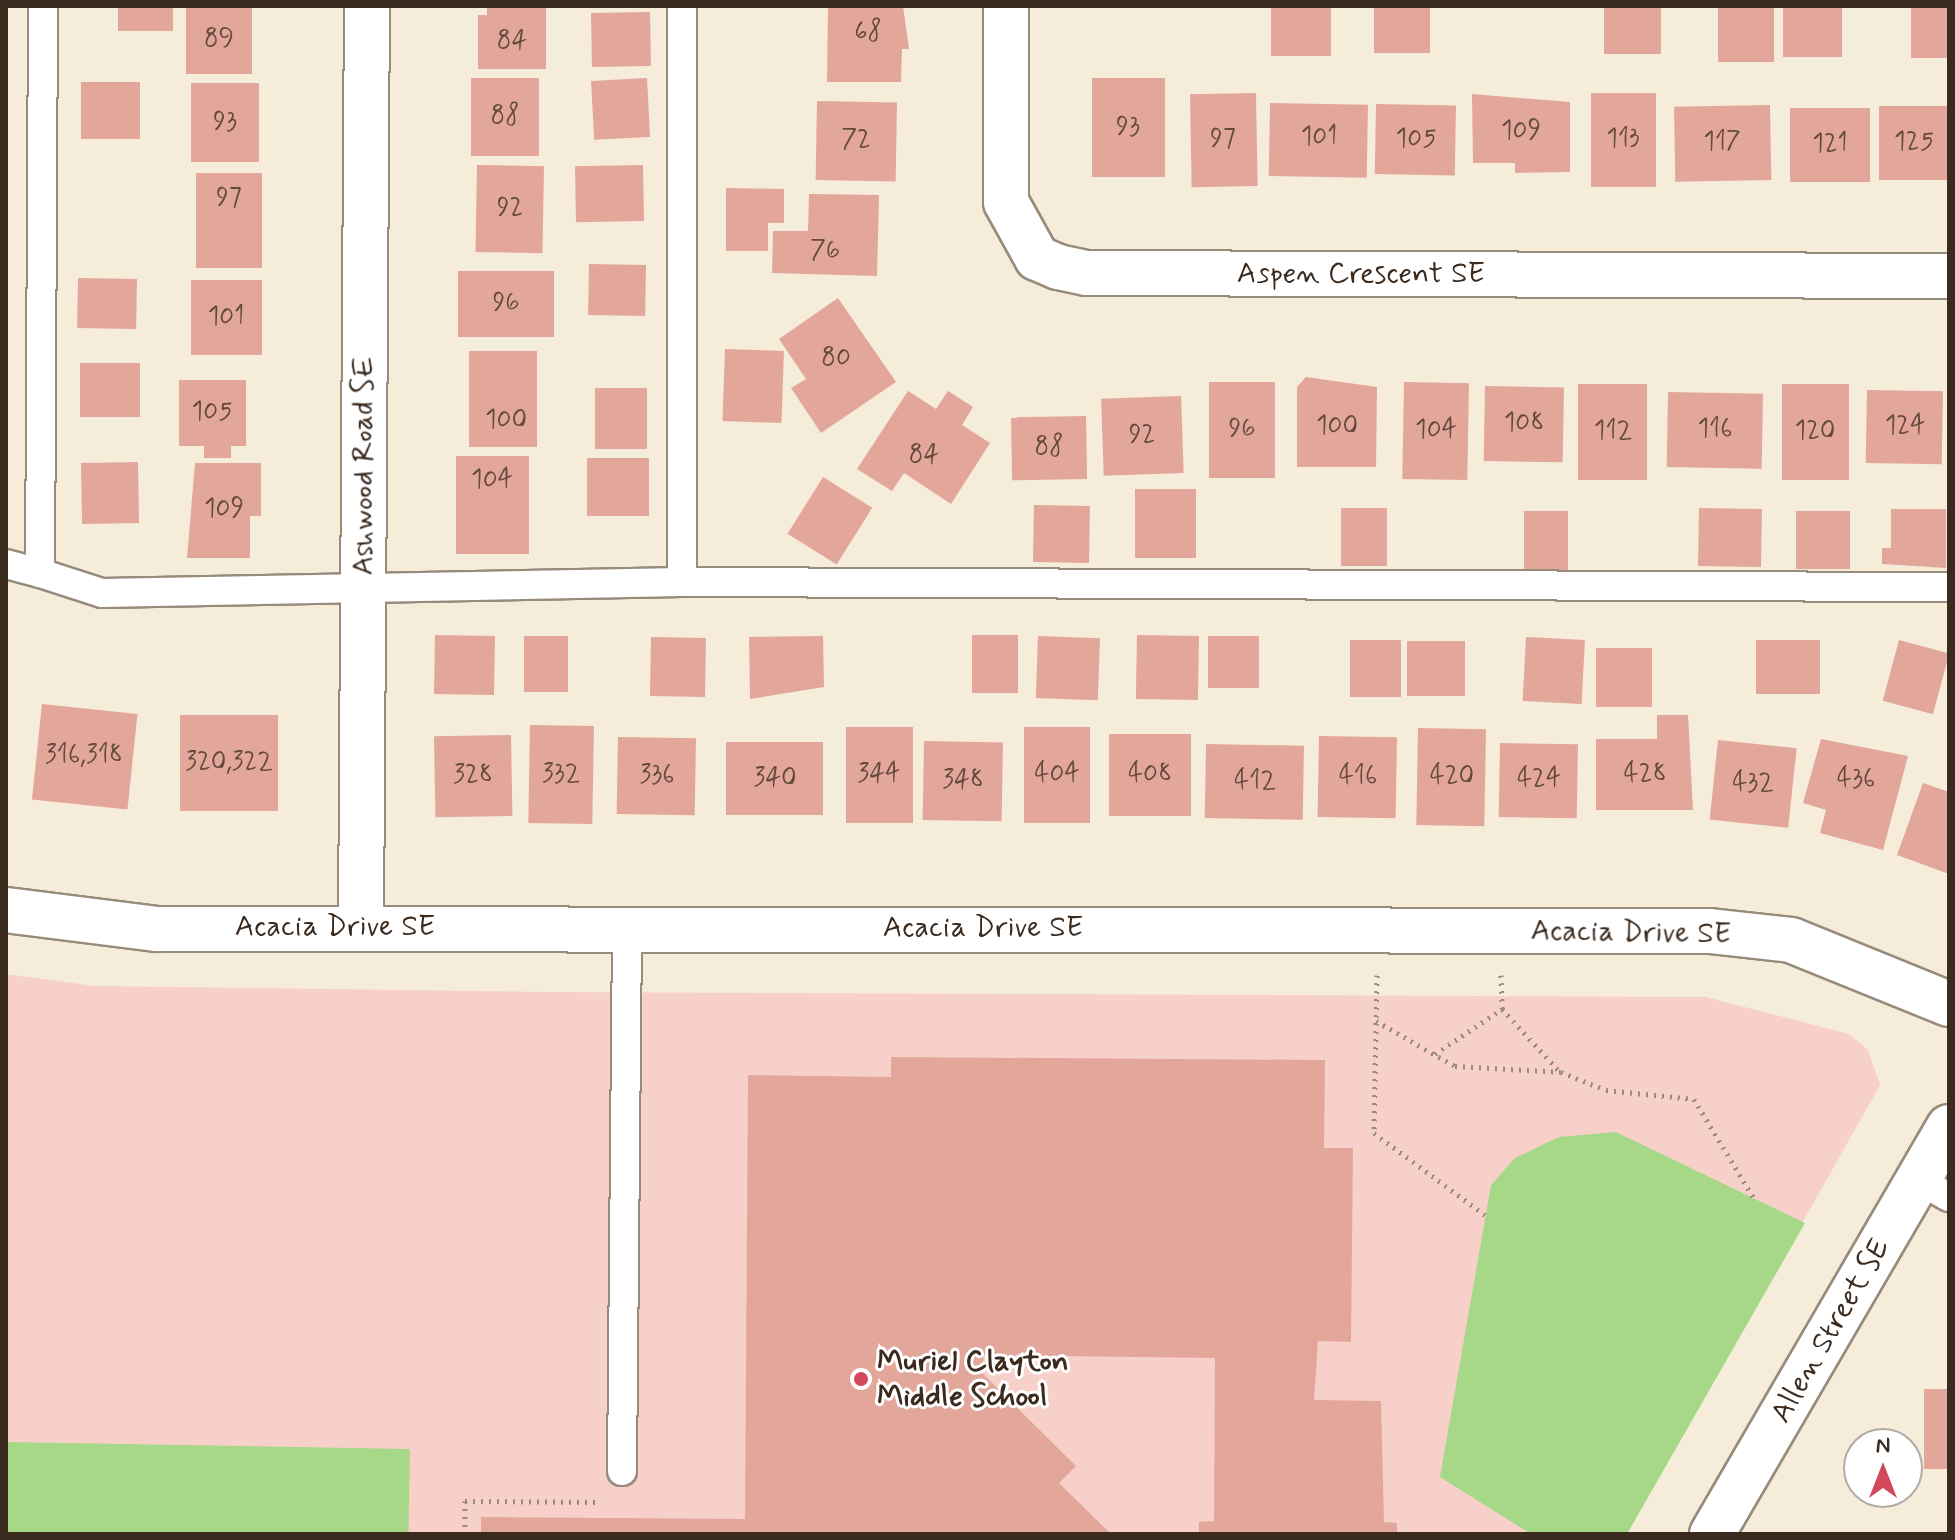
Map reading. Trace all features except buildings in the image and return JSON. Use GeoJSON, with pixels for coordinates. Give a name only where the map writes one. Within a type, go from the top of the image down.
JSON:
{"type":"FeatureCollection","features":[{"type":"Feature","properties":{"kind":"street","name":"Ashwood Road SE"},"geometry":{"type":"LineString","coordinates":[[361,926],[367,6]]}},
{"type":"Feature","properties":{"kind":"street","name":"Aspen Crescent SE"},"geometry":{"type":"LineString","coordinates":[[1006,6],[1006,202],[1037,258],[1058,267],[1102,273],[1949,276]]}},
{"type":"Feature","properties":{"kind":"street","name":"Acacia Drive SE"},"geometry":{"type":"LineString","coordinates":[[6,910],[156,929],[361,926],[1710,931],[1791,940],[1949,1004]]}},
{"type":"Feature","properties":{"kind":"street","name":"Allen Street SE"},"geometry":{"type":"LineString","coordinates":[[1712,1534],[1934,1188],[1949,1127]]}},
{"type":"Feature","properties":{"kind":"lane"},"geometry":{"type":"LineString","coordinates":[[40,573],[43,6]]}},
{"type":"Feature","properties":{"kind":"lane"},"geometry":{"type":"LineString","coordinates":[[682,6],[682,582]]}},
{"type":"Feature","properties":{"kind":"lane"},"geometry":{"type":"LineString","coordinates":[[6,564],[102,593],[363,585],[682,582],[1949,587]]}},
{"type":"Feature","properties":{"kind":"lane"},"geometry":{"type":"LineString","coordinates":[[622,1471],[627,927]]}},
{"type":"Feature","properties":{"kind":"path"},"geometry":{"type":"LineString","coordinates":[[1377,930],[1374,1133],[1485,1215]]}},
{"type":"Feature","properties":{"kind":"path"},"geometry":{"type":"LineString","coordinates":[[1500,930],[1502,1009],[1561,1072]]}},
{"type":"Feature","properties":{"kind":"path"},"geometry":{"type":"LineString","coordinates":[[1435,1054],[1502,1009]]}},
{"type":"Feature","properties":{"kind":"path"},"geometry":{"type":"LineString","coordinates":[[1376,1021],[1463,1068],[1561,1072],[1606,1090],[1694,1099],[1755,1200]]}},
{"type":"Feature","properties":{"kind":"path"},"geometry":{"type":"LineString","coordinates":[[465,1534],[465,1501],[621,1502],[622,1471]]}},
{"type":"Feature","properties":{"kind":"shaded area","name":"Muriel Clayton Middle School"},"geometry":{"type":"Polygon","coordinates":[[[6,974],[94,986],[555,992],[1706,997],[1849,1034],[1868,1050],[1880,1085],[1627,1534],[6,1534],[6,974]]]}},
{"type":"Feature","properties":{"kind":"green space"},"geometry":{"type":"Polygon","coordinates":[[[1616,1132],[1805,1223],[1627,1534],[1531,1534],[1440,1477],[1491,1185],[1515,1158],[1559,1137],[1616,1132]]]}},
{"type":"Feature","properties":{"kind":"green space"},"geometry":{"type":"Polygon","coordinates":[[[6,1442],[410,1449],[408,1534],[6,1534],[6,1442]]]}},
{"type":"Feature","properties":{"kind":"place","name":"Muriel Clayton Middle School"},"geometry":{"type":"Point","coordinates":[861,1379]}}]}
